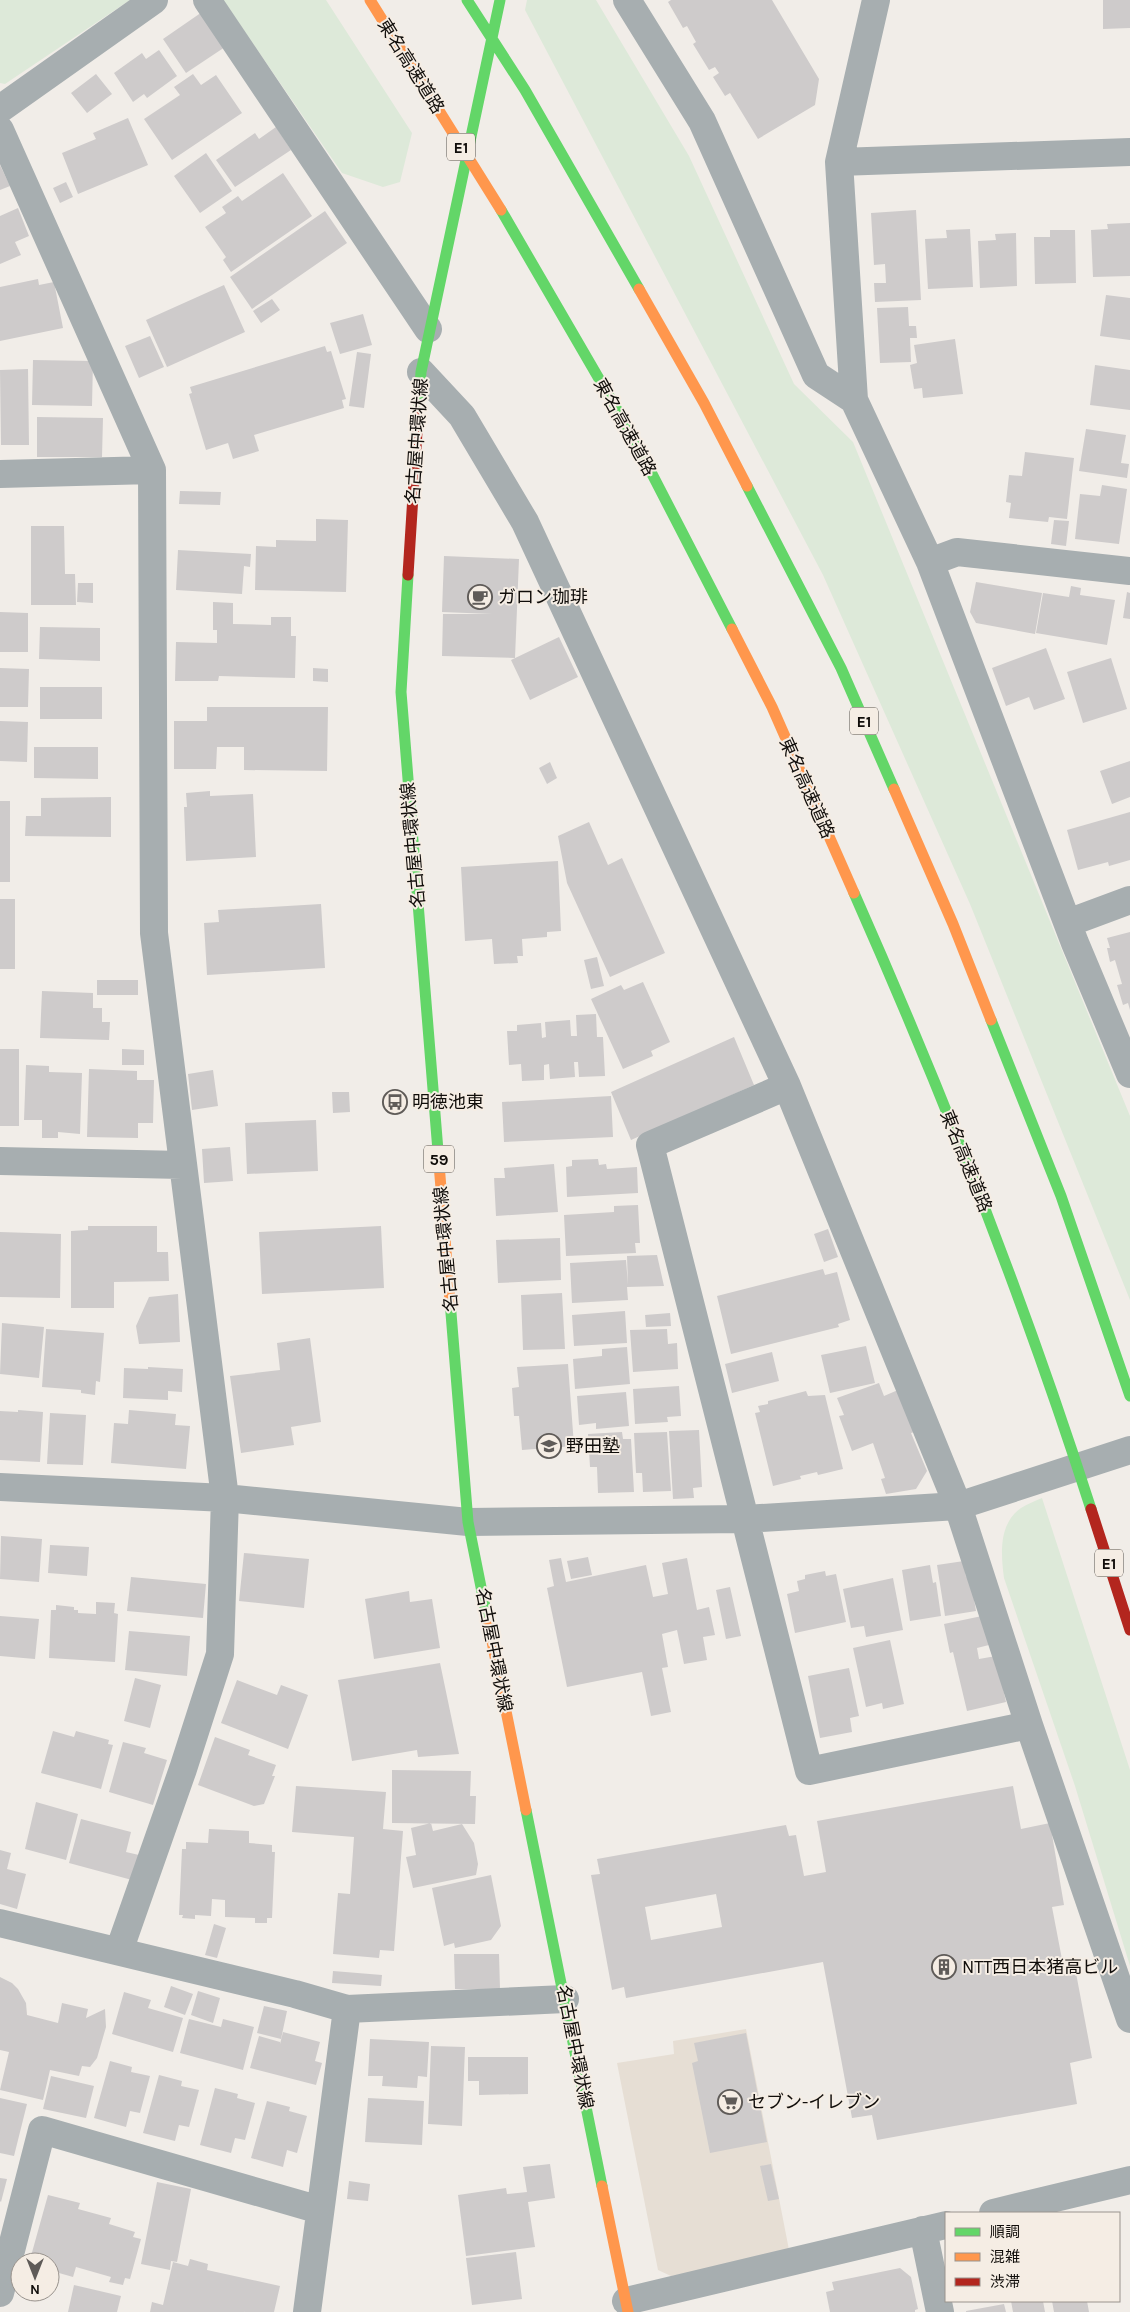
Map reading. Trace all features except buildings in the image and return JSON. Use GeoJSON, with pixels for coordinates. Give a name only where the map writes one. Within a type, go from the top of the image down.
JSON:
{"type":"FeatureCollection","features":[{"type":"Feature","properties":{"kind":"main road","name":"東名高速道路"},"geometry":{"type":"LineString","coordinates":[[370,0],[498,205],[634,439],[772,707],[883,958],[990,1220],[1087,1496],[1130,1630]]}},
{"type":"Feature","properties":{"kind":"main road","name":"E1"},"geometry":{"type":"LineString","coordinates":[[467,0],[525,90],[704,403],[841,668],[953,924],[1061,1196],[1129,1391]]}},
{"type":"Feature","properties":{"kind":"main road","name":"名古屋中環状線"},"geometry":{"type":"LineString","coordinates":[[500,0],[428,330],[421,372],[401,692],[468,1522],[627,2306]]}},
{"type":"Feature","properties":{"kind":"street"},"geometry":{"type":"LineString","coordinates":[[0,109],[154,0]]}},
{"type":"Feature","properties":{"kind":"street"},"geometry":{"type":"LineString","coordinates":[[207,0],[428,330]]}},
{"type":"Feature","properties":{"kind":"street"},"geometry":{"type":"LineString","coordinates":[[627,0],[702,121],[816,376],[854,400]]}},
{"type":"Feature","properties":{"kind":"street"},"geometry":{"type":"LineString","coordinates":[[876,0],[839,162],[854,400],[930,562],[1068,923],[1130,1074]]}},
{"type":"Feature","properties":{"kind":"street"},"geometry":{"type":"LineString","coordinates":[[0,130],[152,470],[154,933],[225,1498],[220,1654],[183,1770],[119,1951]]}},
{"type":"Feature","properties":{"kind":"street"},"geometry":{"type":"LineString","coordinates":[[839,162],[1130,152]]}},
{"type":"Feature","properties":{"kind":"street"},"geometry":{"type":"LineString","coordinates":[[421,372],[462,416],[525,522],[787,1086],[958,1506],[1029,1725],[1130,2019]]}},
{"type":"Feature","properties":{"kind":"street"},"geometry":{"type":"LineString","coordinates":[[0,474],[152,470]]}},
{"type":"Feature","properties":{"kind":"street"},"geometry":{"type":"LineString","coordinates":[[930,562],[957,552],[1130,571]]}},
{"type":"Feature","properties":{"kind":"street"},"geometry":{"type":"LineString","coordinates":[[1068,923],[1130,900]]}},
{"type":"Feature","properties":{"kind":"street"},"geometry":{"type":"LineString","coordinates":[[787,1086],[650,1144],[809,1771],[1029,1725]]}},
{"type":"Feature","properties":{"kind":"street"},"geometry":{"type":"LineString","coordinates":[[0,1161],[182,1165]]}},
{"type":"Feature","properties":{"kind":"street"},"geometry":{"type":"LineString","coordinates":[[0,1487],[225,1498],[468,1522],[744,1519],[958,1506],[1130,1450]]}},
{"type":"Feature","properties":{"kind":"street"},"geometry":{"type":"LineString","coordinates":[[0,1923],[347,2009],[565,1999]]}},
{"type":"Feature","properties":{"kind":"street"},"geometry":{"type":"LineString","coordinates":[[307,2312],[347,2009]]}},
{"type":"Feature","properties":{"kind":"street"},"geometry":{"type":"LineString","coordinates":[[2,2278],[42,2130],[320,2210]]}},
{"type":"Feature","properties":{"kind":"street"},"geometry":{"type":"LineString","coordinates":[[997,2212],[1130,2180]]}},
{"type":"Feature","properties":{"kind":"street"},"geometry":{"type":"LineString","coordinates":[[627,2306],[935,2227],[940,2312]]}},
{"type":"Feature","properties":{"kind":"shaded area"},"geometry":{"type":"Polygon","coordinates":[[[746,2029],[790,2255],[671,2276],[658,2270],[617,2063],[674,2054],[673,2041],[746,2029]]]}},
{"type":"Feature","properties":{"kind":"green space"},"geometry":{"type":"Polygon","coordinates":[[[0,0],[130,0],[5,84],[0,83],[0,0]]]}},
{"type":"Feature","properties":{"kind":"green space"},"geometry":{"type":"Polygon","coordinates":[[[223,0],[326,0],[412,133],[400,182],[383,187],[342,173],[223,0]]]}},
{"type":"Feature","properties":{"kind":"green space"},"geometry":{"type":"Polygon","coordinates":[[[527,0],[596,0],[689,156],[794,384],[853,442],[1130,1116],[1130,1300],[970,904],[823,575],[525,10],[527,0]]]}},
{"type":"Feature","properties":{"kind":"green space"},"geometry":{"type":"Polygon","coordinates":[[[1042,1498],[1130,1770],[1130,1966],[1075,1786],[1004,1578],[1002,1550],[1008,1522],[1021,1508],[1042,1498]]]}},
{"type":"Feature","properties":{"kind":"traffic: fast"},"geometry":{"type":"LineString","coordinates":[[467,0],[525,90],[639,289]]}},
{"type":"Feature","properties":{"kind":"traffic: fast"},"geometry":{"type":"LineString","coordinates":[[418,416],[421,372],[500,0]]}},
{"type":"Feature","properties":{"kind":"traffic: fast"},"geometry":{"type":"LineString","coordinates":[[501,210],[634,439],[732,629]]}},
{"type":"Feature","properties":{"kind":"traffic: fast"},"geometry":{"type":"LineString","coordinates":[[747,486],[841,668],[894,789]]}},
{"type":"Feature","properties":{"kind":"traffic: fast"},"geometry":{"type":"LineString","coordinates":[[408,575],[401,692],[438,1151]]}},
{"type":"Feature","properties":{"kind":"traffic: fast"},"geometry":{"type":"LineString","coordinates":[[854,893],[919,1045],[981,1198],[1038,1353],[1091,1509]]}},
{"type":"Feature","properties":{"kind":"traffic: fast"},"geometry":{"type":"LineString","coordinates":[[991,1020],[1061,1196],[1130,1396]]}},
{"type":"Feature","properties":{"kind":"traffic: fast"},"geometry":{"type":"LineString","coordinates":[[450,1301],[468,1522],[488,1622]]}},
{"type":"Feature","properties":{"kind":"traffic: fast"},"geometry":{"type":"LineString","coordinates":[[526,1810],[602,2186]]}},
{"type":"Feature","properties":{"kind":"traffic: slow"},"geometry":{"type":"LineString","coordinates":[[370,0],[501,210]]}},
{"type":"Feature","properties":{"kind":"traffic: slow"},"geometry":{"type":"LineString","coordinates":[[639,289],[704,403],[747,486]]}},
{"type":"Feature","properties":{"kind":"traffic: slow"},"geometry":{"type":"LineString","coordinates":[[732,629],[772,707],[854,893]]}},
{"type":"Feature","properties":{"kind":"traffic: slow"},"geometry":{"type":"LineString","coordinates":[[894,789],[953,924],[991,1020]]}},
{"type":"Feature","properties":{"kind":"traffic: slow"},"geometry":{"type":"LineString","coordinates":[[438,1151],[450,1301]]}},
{"type":"Feature","properties":{"kind":"traffic: slow"},"geometry":{"type":"LineString","coordinates":[[488,1622],[526,1810]]}},
{"type":"Feature","properties":{"kind":"traffic: slow"},"geometry":{"type":"LineString","coordinates":[[602,2186],[628,2312]]}},
{"type":"Feature","properties":{"kind":"traffic: jam"},"geometry":{"type":"LineString","coordinates":[[408,575],[418,416]]}},
{"type":"Feature","properties":{"kind":"traffic: jam"},"geometry":{"type":"LineString","coordinates":[[1091,1509],[1130,1630]]}},
{"type":"Feature","properties":{"kind":"place","name":"ガロン珈琲"},"geometry":{"type":"Point","coordinates":[480,597]}},
{"type":"Feature","properties":{"kind":"place","name":"明徳池東"},"geometry":{"type":"Point","coordinates":[395,1102]}},
{"type":"Feature","properties":{"kind":"place","name":"野田塾"},"geometry":{"type":"Point","coordinates":[549,1446]}},
{"type":"Feature","properties":{"kind":"place","name":"NTT西日本猪高ビル"},"geometry":{"type":"Point","coordinates":[944,1967]}},
{"type":"Feature","properties":{"kind":"place","name":"セブン-イレブン"},"geometry":{"type":"Point","coordinates":[730,2102]}}]}
